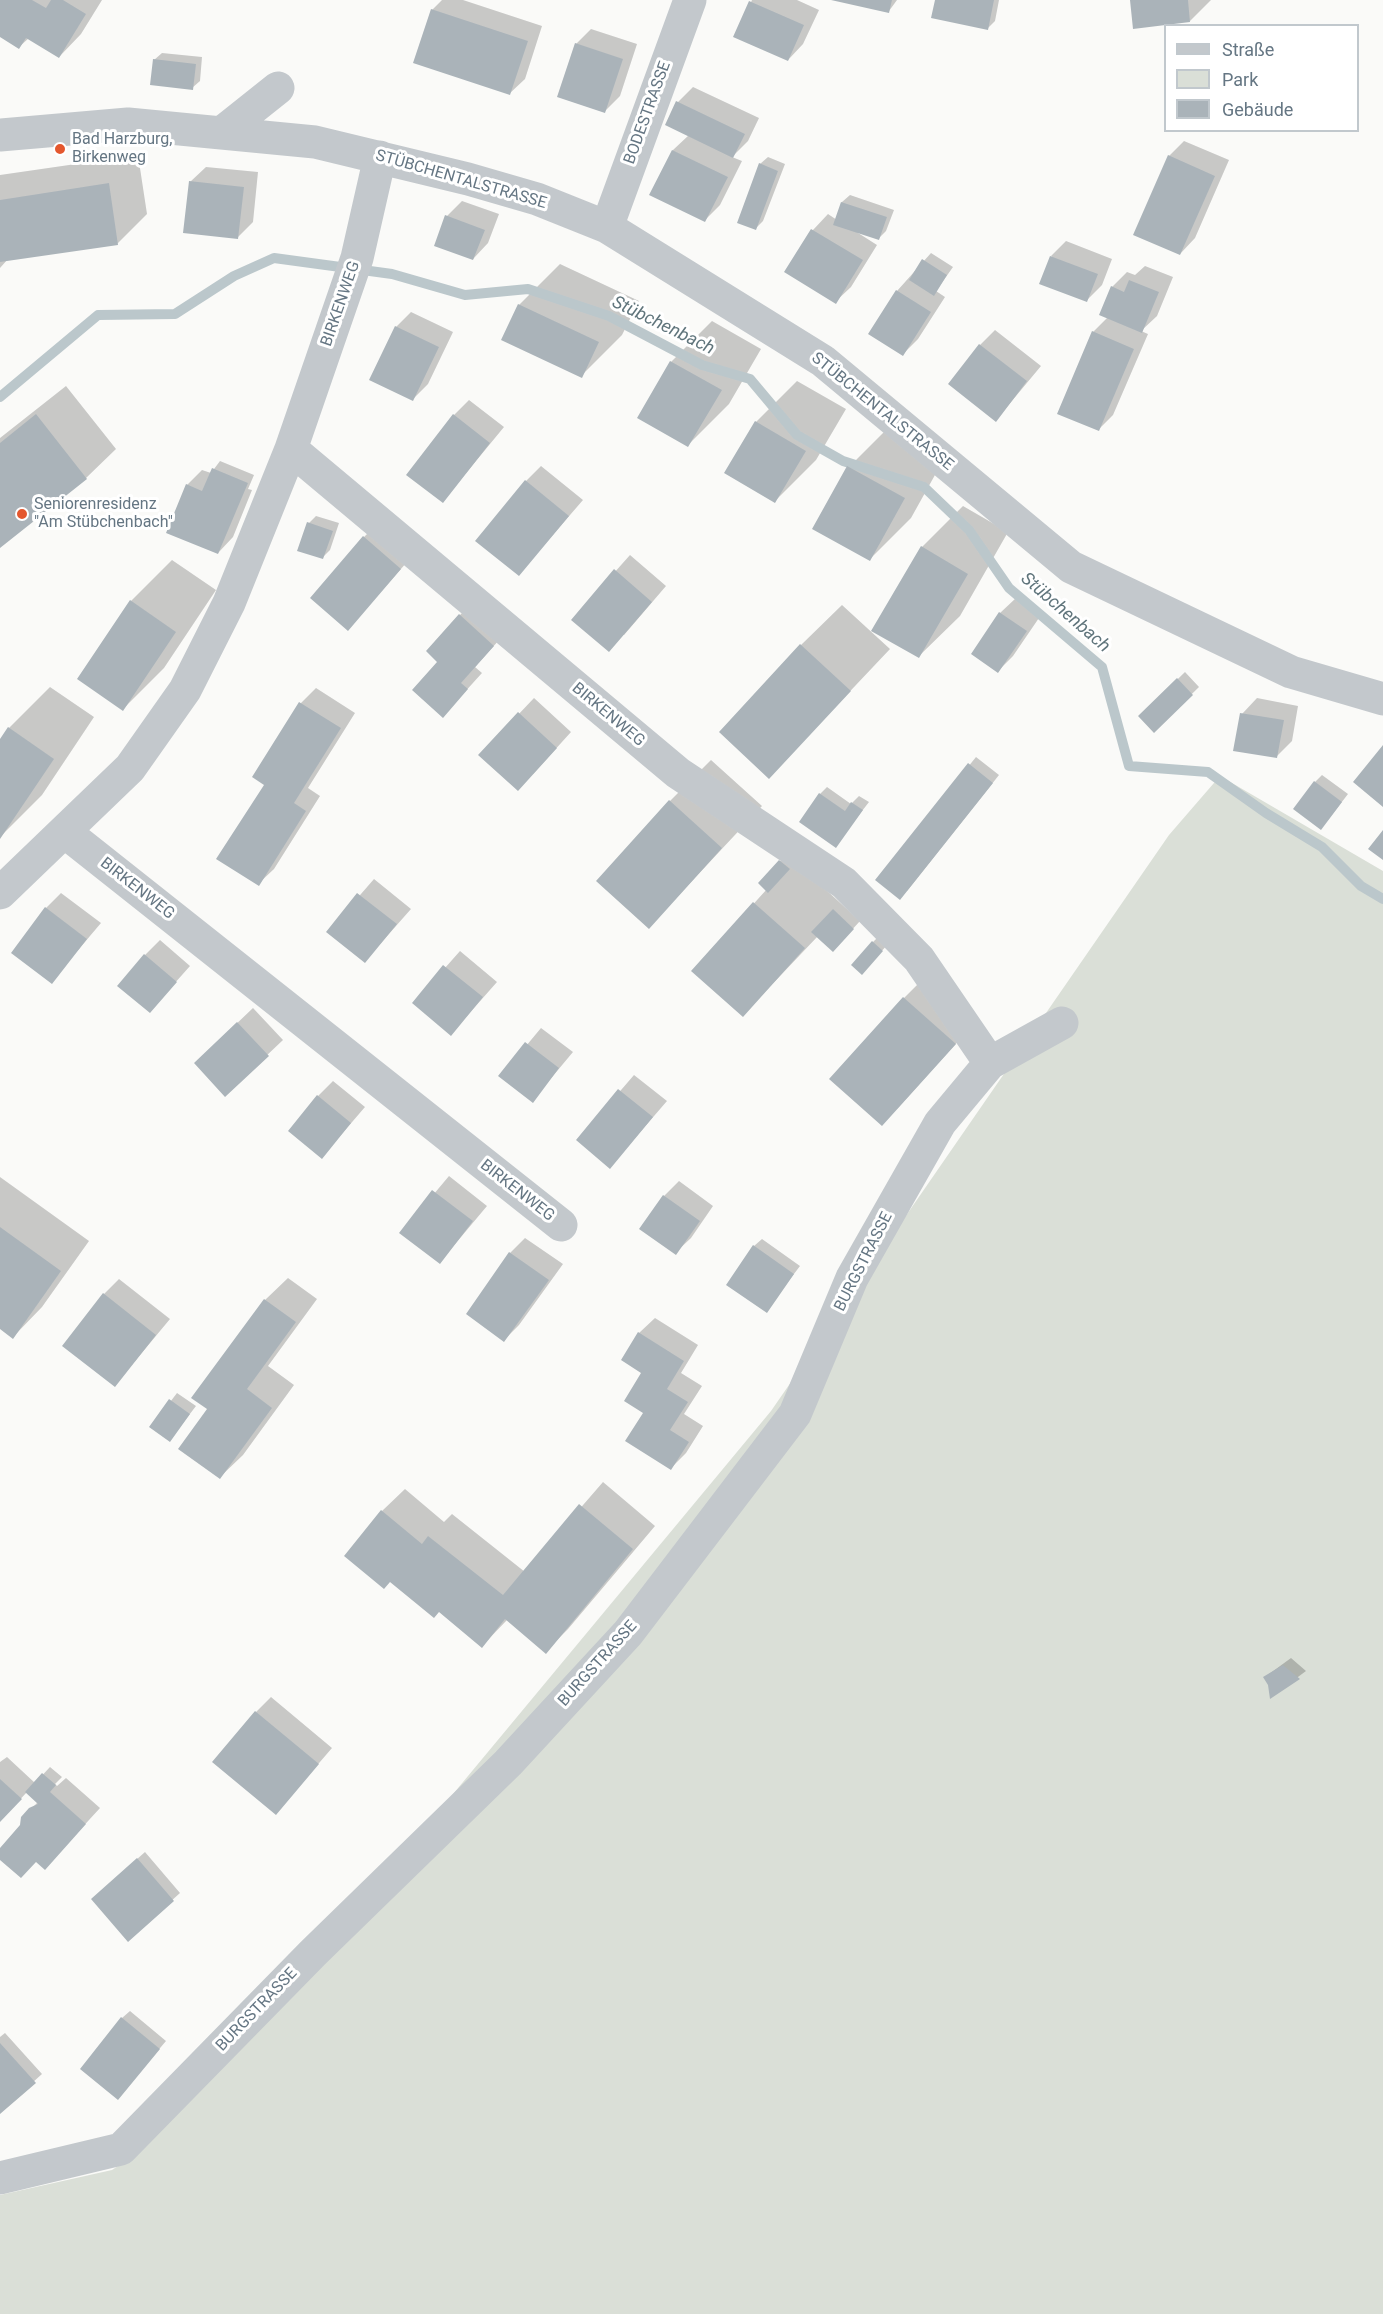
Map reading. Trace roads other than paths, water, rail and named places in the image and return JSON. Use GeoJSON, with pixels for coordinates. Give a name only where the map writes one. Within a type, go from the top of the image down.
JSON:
{"type":"FeatureCollection","features":[{"type":"Feature","properties":{"kind":"street","name":"BODESTRASSE"},"geometry":{"type":"LineString","coordinates":[[607,227],[690,0]]}},
{"type":"Feature","properties":{"kind":"street"},"geometry":{"type":"LineString","coordinates":[[224,131],[278,88]]}},
{"type":"Feature","properties":{"kind":"street","name":"STÜBCHENTALSTRASSE"},"geometry":{"type":"LineString","coordinates":[[0,135],[128,124],[224,131],[315,142],[537,199],[607,227],[823,361],[1071,567],[1291,672],[1383,699]]}},
{"type":"Feature","properties":{"kind":"street","name":"BIRKENWEG"},"geometry":{"type":"LineString","coordinates":[[380,157],[353,269],[291,449],[229,603],[185,690],[130,768],[65,832],[561,1226]]}},
{"type":"Feature","properties":{"kind":"street","name":"BIRKENWEG"},"geometry":{"type":"LineString","coordinates":[[291,449],[678,773],[843,882],[919,959],[990,1063]]}},
{"type":"Feature","properties":{"kind":"street"},"geometry":{"type":"LineString","coordinates":[[0,893],[65,832]]}},
{"type":"Feature","properties":{"kind":"street","name":"BURGSTRASSE"},"geometry":{"type":"LineString","coordinates":[[0,2178],[121,2149],[313,1953],[508,1763],[628,1633],[795,1414],[858,1268],[939,1124],[990,1063],[1062,1023]]}},
{"type":"Feature","properties":{"kind":"waterway","name":"Stübchenbach"},"geometry":{"type":"LineString","coordinates":[[0,397],[98,315],[175,314],[234,276],[274,258],[392,274],[465,295],[528,289],[609,316],[702,365],[750,379],[797,435],[843,461],[924,487],[969,530],[1009,588],[1102,667],[1129,766],[1208,772],[1266,813],[1322,847],[1361,886],[1383,899]]}},
{"type":"Feature","properties":{"kind":"place","name":"Bad Harzburg, Birkenweg"},"geometry":{"type":"Point","coordinates":[60,149]}},
{"type":"Feature","properties":{"kind":"place","name":"Seniorenresidenz \"Am Stübchenbach\""},"geometry":{"type":"Point","coordinates":[22,514]}}]}
